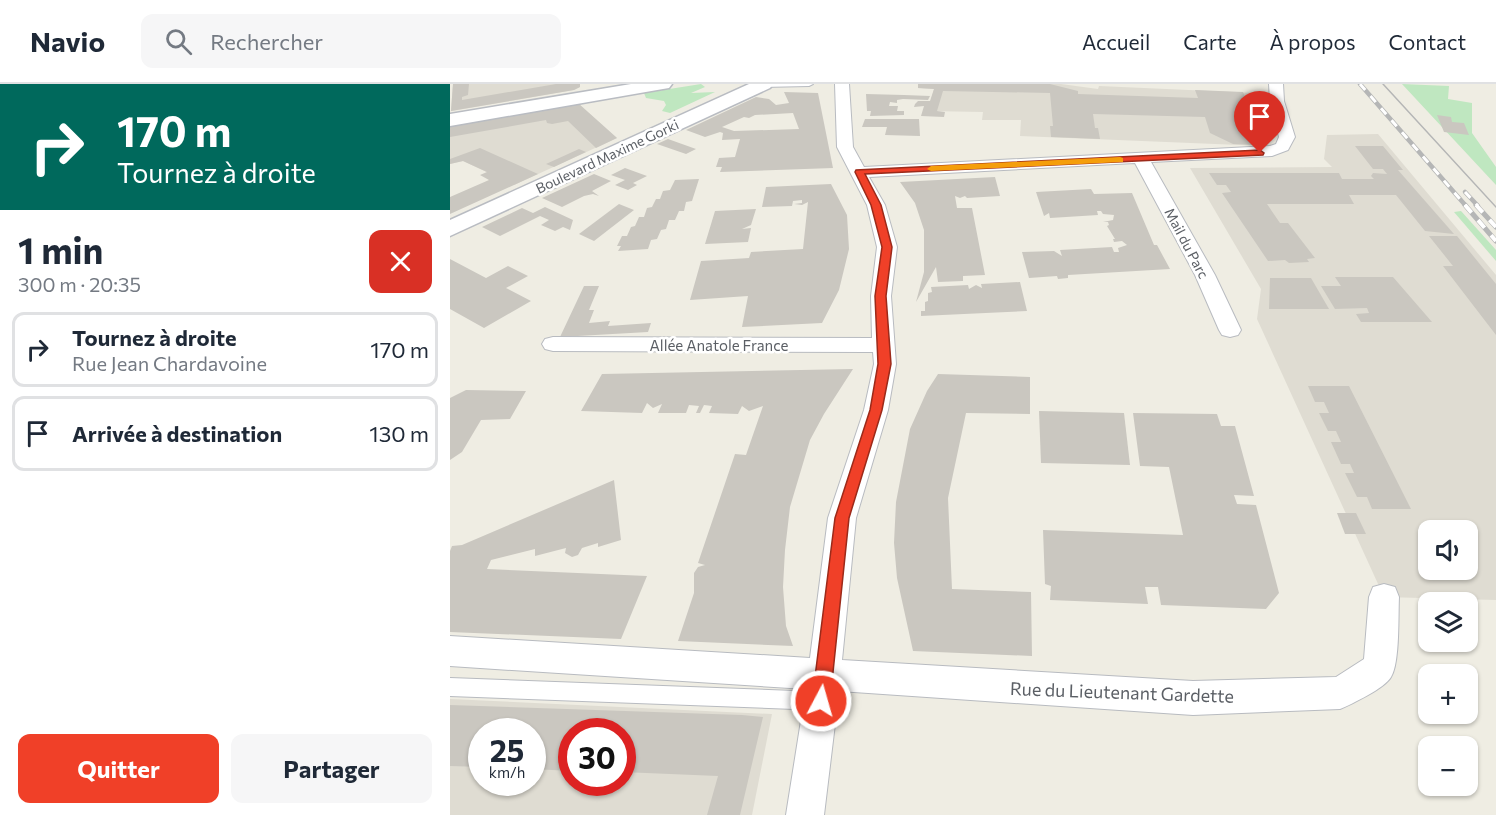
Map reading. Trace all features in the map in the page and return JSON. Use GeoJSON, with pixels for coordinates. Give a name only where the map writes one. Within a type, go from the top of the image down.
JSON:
{"type":"FeatureCollection","features":[{"type":"Feature","properties":{"kind":"main road"},"geometry":{"type":"LineString","coordinates":[[450,120],[603,89],[663,84]]}},
{"type":"Feature","properties":{"kind":"main road","name":"Boulevard Maxime Gorki"},"geometry":{"type":"LineString","coordinates":[[450,229],[763,84]]}},
{"type":"Feature","properties":{"kind":"street"},"geometry":{"type":"LineString","coordinates":[[805,815],[842,518],[880,392],[885,364],[881,296],[887,247],[876,205],[845,147],[842,84]]}},
{"type":"Feature","properties":{"kind":"street"},"geometry":{"type":"LineString","coordinates":[[860,172],[1260,153],[1282,147],[1287,137],[1277,101],[1276,84]]}},
{"type":"Feature","properties":{"kind":"street","name":"Mail du Parc"},"geometry":{"type":"LineString","coordinates":[[1141,159],[1205,275],[1230,330]]}},
{"type":"Feature","properties":{"kind":"street","name":"Allée Anatole France"},"geometry":{"type":"LineString","coordinates":[[554,344],[884,345]]}},
{"type":"Feature","properties":{"kind":"street","name":"Rue du Lieutenant Gardette"},"geometry":{"type":"LineString","coordinates":[[822,689],[1193,698],[1340,693],[1379,668],[1383,597]]}},
{"type":"Feature","properties":{"kind":"street"},"geometry":{"type":"LineString","coordinates":[[450,651],[822,689]]}},
{"type":"Feature","properties":{"kind":"lane"},"geometry":{"type":"LineString","coordinates":[[763,84],[809,84]]}},
{"type":"Feature","properties":{"kind":"lane"},"geometry":{"type":"LineString","coordinates":[[450,687],[822,689]]}},
{"type":"Feature","properties":{"kind":"shaded area"},"geometry":{"type":"Polygon","coordinates":[[[453,84],[580,84],[580,87],[574,90],[451,111],[453,84]]]}},
{"type":"Feature","properties":{"kind":"shaded area"},"geometry":{"type":"Polygon","coordinates":[[[918,84],[1061,84],[1098,89],[1099,86],[1256,93],[1264,146],[1020,136],[1021,120],[982,120],[983,112],[928,111],[934,89],[918,88],[918,84]]]}},
{"type":"Feature","properties":{"kind":"shaded area"},"geometry":{"type":"Polygon","coordinates":[[[579,104],[617,138],[514,185],[463,161],[450,164],[450,126],[579,104]]]}},
{"type":"Feature","properties":{"kind":"shaded area"},"geometry":{"type":"Polygon","coordinates":[[[1378,134],[1496,275],[1496,600],[1478,600],[1478,592],[1418,592],[1418,598],[1384,597],[1257,319],[1261,289],[1190,168],[1332,167],[1324,159],[1327,135],[1378,134]]]}},
{"type":"Feature","properties":{"kind":"shaded area"},"geometry":{"type":"Polygon","coordinates":[[[450,699],[772,714],[752,815],[450,815],[450,699]]]}},
{"type":"Feature","properties":{"kind":"green space"},"geometry":{"type":"Polygon","coordinates":[[[701,84],[705,87],[691,93],[715,92],[670,113],[662,111],[666,105],[664,101],[646,98],[644,93],[701,84]]]}},
{"type":"Feature","properties":{"kind":"green space"},"geometry":{"type":"Polygon","coordinates":[[[1402,84],[1449,86],[1448,99],[1472,103],[1472,133],[1496,167],[1496,185],[1402,84]]]}},
{"type":"Feature","properties":{"kind":"green space"},"geometry":{"type":"Polygon","coordinates":[[[1461,211],[1496,250],[1496,261],[1454,212],[1461,211]]]}},
{"type":"Feature","properties":{"kind":"building"},"geometry":{"type":"Polygon","coordinates":[[[453,84],[469,84],[468,95],[462,97],[462,100],[556,84],[580,84],[580,87],[574,90],[451,111],[453,84]]]}},
{"type":"Feature","properties":{"kind":"building"},"geometry":{"type":"Polygon","coordinates":[[[918,84],[1050,84],[1078,91],[1078,94],[1198,98],[1195,90],[1243,92],[1250,108],[1260,109],[1263,141],[1255,145],[1233,144],[1210,133],[1205,117],[1093,114],[1095,128],[1098,128],[1100,139],[1051,137],[1050,126],[1053,126],[1050,93],[943,91],[937,111],[945,112],[944,117],[921,116],[924,106],[914,107],[915,104],[918,101],[930,101],[934,89],[918,88],[918,84]]]}},
{"type":"Feature","properties":{"kind":"building"},"geometry":{"type":"Polygon","coordinates":[[[784,92],[818,93],[833,168],[720,172],[722,167],[716,167],[719,158],[735,157],[740,139],[722,140],[723,133],[720,132],[705,137],[686,130],[756,97],[769,99],[776,105],[789,103],[784,92]],[[793,113],[744,117],[722,127],[734,131],[799,129],[793,113]]]}},
{"type":"Feature","properties":{"kind":"building"},"geometry":{"type":"Polygon","coordinates":[[[866,94],[930,96],[928,100],[903,99],[897,100],[897,103],[890,102],[889,106],[898,106],[897,111],[904,111],[904,115],[870,116],[871,111],[867,111],[866,94]]]}},
{"type":"Feature","properties":{"kind":"building"},"geometry":{"type":"Polygon","coordinates":[[[579,104],[617,138],[596,148],[568,121],[552,124],[547,123],[546,120],[450,137],[450,126],[579,104]]]}},
{"type":"Feature","properties":{"kind":"building"},"geometry":{"type":"Polygon","coordinates":[[[1437,115],[1451,117],[1452,122],[1464,123],[1469,135],[1444,132],[1437,115]]]}},
{"type":"Feature","properties":{"kind":"building"},"geometry":{"type":"Polygon","coordinates":[[[865,119],[919,119],[920,136],[885,135],[887,127],[862,127],[865,119]]]}},
{"type":"Feature","properties":{"kind":"building"},"geometry":{"type":"Polygon","coordinates":[[[668,139],[696,149],[686,154],[657,144],[668,139]]]}},
{"type":"Feature","properties":{"kind":"building"},"geometry":{"type":"Polygon","coordinates":[[[1355,146],[1383,146],[1403,170],[1398,170],[1454,234],[1425,231],[1396,195],[1349,195],[1354,204],[1267,204],[1280,223],[1288,223],[1315,258],[1307,259],[1309,262],[1268,261],[1222,193],[1231,192],[1226,185],[1217,185],[1209,173],[1339,173],[1342,179],[1374,179],[1371,176],[1373,173],[1387,174],[1383,169],[1373,169],[1355,146]]]}},
{"type":"Feature","properties":{"kind":"building"},"geometry":{"type":"Polygon","coordinates":[[[480,148],[538,174],[450,214],[450,197],[489,180],[480,175],[487,172],[463,161],[450,164],[450,159],[480,148]]]}},
{"type":"Feature","properties":{"kind":"building"},"geometry":{"type":"Polygon","coordinates":[[[579,149],[586,152],[554,167],[546,164],[579,149]]]}},
{"type":"Feature","properties":{"kind":"building"},"geometry":{"type":"Polygon","coordinates":[[[625,168],[647,176],[633,183],[637,185],[628,190],[615,185],[625,180],[611,175],[625,168]]]}},
{"type":"Feature","properties":{"kind":"building"},"geometry":{"type":"Polygon","coordinates":[[[594,174],[611,181],[592,191],[599,196],[593,194],[584,196],[562,207],[542,198],[594,174]]]}},
{"type":"Feature","properties":{"kind":"building"},"geometry":{"type":"Polygon","coordinates":[[[995,177],[1000,196],[960,198],[955,196],[957,208],[972,208],[985,275],[963,276],[963,281],[938,282],[936,267],[916,302],[924,272],[924,230],[915,203],[900,182],[995,177]]]}},
{"type":"Feature","properties":{"kind":"building"},"geometry":{"type":"Polygon","coordinates":[[[699,179],[692,201],[686,202],[684,211],[679,211],[675,220],[669,220],[666,229],[661,230],[657,239],[651,240],[648,249],[618,251],[621,246],[617,246],[622,236],[627,236],[639,217],[644,217],[647,208],[652,207],[656,199],[660,199],[663,191],[670,190],[675,180],[699,179]]]}},
{"type":"Feature","properties":{"kind":"building"},"geometry":{"type":"Polygon","coordinates":[[[831,184],[847,215],[849,249],[839,290],[822,323],[742,327],[748,296],[690,300],[701,261],[749,258],[751,252],[803,249],[808,202],[802,205],[794,204],[802,203],[802,200],[793,201],[792,206],[762,207],[766,187],[831,184]]]}},
{"type":"Feature","properties":{"kind":"building"},"geometry":{"type":"Polygon","coordinates":[[[1091,189],[1094,194],[1132,193],[1154,245],[1157,245],[1170,269],[1068,275],[1068,278],[1058,279],[1057,276],[1029,278],[1022,252],[1054,251],[1062,256],[1060,250],[1112,247],[1114,252],[1119,252],[1118,248],[1127,245],[1122,241],[1114,242],[1113,239],[1115,239],[1107,226],[1108,222],[1103,222],[1113,220],[1114,215],[1097,211],[1098,215],[1050,218],[1049,213],[1044,216],[1036,192],[1091,189]]]}},
{"type":"Feature","properties":{"kind":"building"},"geometry":{"type":"Polygon","coordinates":[[[619,204],[634,210],[594,241],[579,234],[619,204]]]}},
{"type":"Feature","properties":{"kind":"building"},"geometry":{"type":"Polygon","coordinates":[[[545,207],[573,220],[570,230],[563,227],[555,231],[541,225],[549,220],[540,216],[500,236],[482,227],[522,208],[533,213],[545,207]]]}},
{"type":"Feature","properties":{"kind":"building"},"geometry":{"type":"Polygon","coordinates":[[[756,209],[751,225],[742,229],[751,228],[748,242],[705,244],[715,211],[756,209]]]}},
{"type":"Feature","properties":{"kind":"building"},"geometry":{"type":"Polygon","coordinates":[[[1429,236],[1457,236],[1496,284],[1496,335],[1443,266],[1453,266],[1429,236]]]}},
{"type":"Feature","properties":{"kind":"building"},"geometry":{"type":"Polygon","coordinates":[[[450,259],[486,278],[508,266],[528,276],[506,288],[531,301],[484,328],[450,309],[450,259]]]}},
{"type":"Feature","properties":{"kind":"building"},"geometry":{"type":"Polygon","coordinates":[[[1335,277],[1393,277],[1432,322],[1361,322],[1356,314],[1369,313],[1367,308],[1335,309],[1321,286],[1341,286],[1335,277]]]}},
{"type":"Feature","properties":{"kind":"building"},"geometry":{"type":"Polygon","coordinates":[[[1270,278],[1311,278],[1329,309],[1269,309],[1270,278]]]}},
{"type":"Feature","properties":{"kind":"building"},"geometry":{"type":"Polygon","coordinates":[[[1020,282],[1027,311],[921,316],[921,311],[925,311],[928,293],[932,292],[931,287],[968,285],[969,289],[976,285],[982,288],[981,284],[1020,282]]]}},
{"type":"Feature","properties":{"kind":"building"},"geometry":{"type":"Polygon","coordinates":[[[584,286],[599,286],[589,310],[594,310],[589,323],[610,321],[608,326],[651,323],[648,332],[560,337],[584,286]]]}},
{"type":"Feature","properties":{"kind":"building"},"geometry":{"type":"Polygon","coordinates":[[[853,369],[810,440],[790,507],[783,587],[786,626],[793,646],[678,641],[694,593],[694,573],[698,567],[705,565],[698,563],[735,454],[746,455],[763,406],[749,411],[742,406],[738,414],[709,413],[712,406],[704,405],[700,413],[696,413],[699,406],[689,405],[686,413],[658,413],[662,404],[653,408],[647,403],[642,413],[581,411],[602,374],[853,369]]]}},
{"type":"Feature","properties":{"kind":"building"},"geometry":{"type":"Polygon","coordinates":[[[938,374],[1030,377],[1030,414],[966,413],[948,498],[952,589],[1031,592],[1032,656],[913,651],[897,578],[894,543],[896,502],[910,429],[927,391],[938,374]]]}},
{"type":"Feature","properties":{"kind":"building"},"geometry":{"type":"Polygon","coordinates":[[[1308,386],[1349,386],[1411,509],[1372,509],[1367,497],[1357,497],[1345,473],[1354,473],[1350,464],[1341,464],[1331,442],[1341,442],[1336,431],[1328,431],[1319,413],[1329,413],[1324,402],[1315,402],[1308,386]]]}},
{"type":"Feature","properties":{"kind":"building"},"geometry":{"type":"Polygon","coordinates":[[[466,390],[526,391],[510,419],[481,420],[462,452],[450,460],[450,398],[466,390]]]}},
{"type":"Feature","properties":{"kind":"building"},"geometry":{"type":"Polygon","coordinates":[[[1039,411],[1124,413],[1130,465],[1041,463],[1039,411]]]}},
{"type":"Feature","properties":{"kind":"building"},"geometry":{"type":"Polygon","coordinates":[[[1133,413],[1217,414],[1221,426],[1235,426],[1254,496],[1234,495],[1237,504],[1256,505],[1279,593],[1266,609],[1161,605],[1158,587],[1145,587],[1148,604],[1050,600],[1051,586],[1045,584],[1043,530],[1183,535],[1169,467],[1140,466],[1133,413]]]}},
{"type":"Feature","properties":{"kind":"building"},"geometry":{"type":"Polygon","coordinates":[[[614,480],[621,540],[598,547],[598,543],[582,548],[578,555],[572,557],[565,553],[566,548],[535,556],[535,549],[491,560],[487,569],[647,576],[621,639],[450,632],[450,551],[452,546],[462,545],[614,480]]]}},
{"type":"Feature","properties":{"kind":"building"},"geometry":{"type":"Polygon","coordinates":[[[1337,513],[1356,513],[1366,534],[1345,534],[1337,513]]]}},
{"type":"Feature","properties":{"kind":"building"},"geometry":{"type":"Polygon","coordinates":[[[450,705],[763,717],[740,815],[707,815],[718,776],[636,773],[636,718],[558,718],[558,770],[546,770],[546,718],[468,718],[468,767],[450,766],[450,705]]]}},
{"type":"Feature","properties":{"kind":"tram line"},"geometry":{"type":"LineString","coordinates":[[1383,84],[1496,207]]}},
{"type":"Feature","properties":{"kind":"railway"},"geometry":{"type":"LineString","coordinates":[[1360,84],[1466,206]]}},
{"type":"Feature","properties":{"kind":"railway"},"geometry":{"type":"LineString","coordinates":[[1465,192],[1478,206]]}},
{"type":"Feature","properties":{"kind":"railway"},"geometry":{"type":"LineString","coordinates":[[1465,205],[1496,241]]}},
{"type":"Feature","properties":{"kind":"railway"},"geometry":{"type":"LineString","coordinates":[[1476,205],[1496,227]]}},
{"type":"Feature","properties":{"kind":"slow traffic"},"geometry":{"type":"LineString","coordinates":[[931,169],[1120,160]]}},
{"type":"Feature","properties":{"kind":"route"},"geometry":{"type":"LineString","coordinates":[[821,701],[842,518],[876,410],[885,364],[881,296],[887,247],[876,205],[860,172],[1260,153]]}}]}
